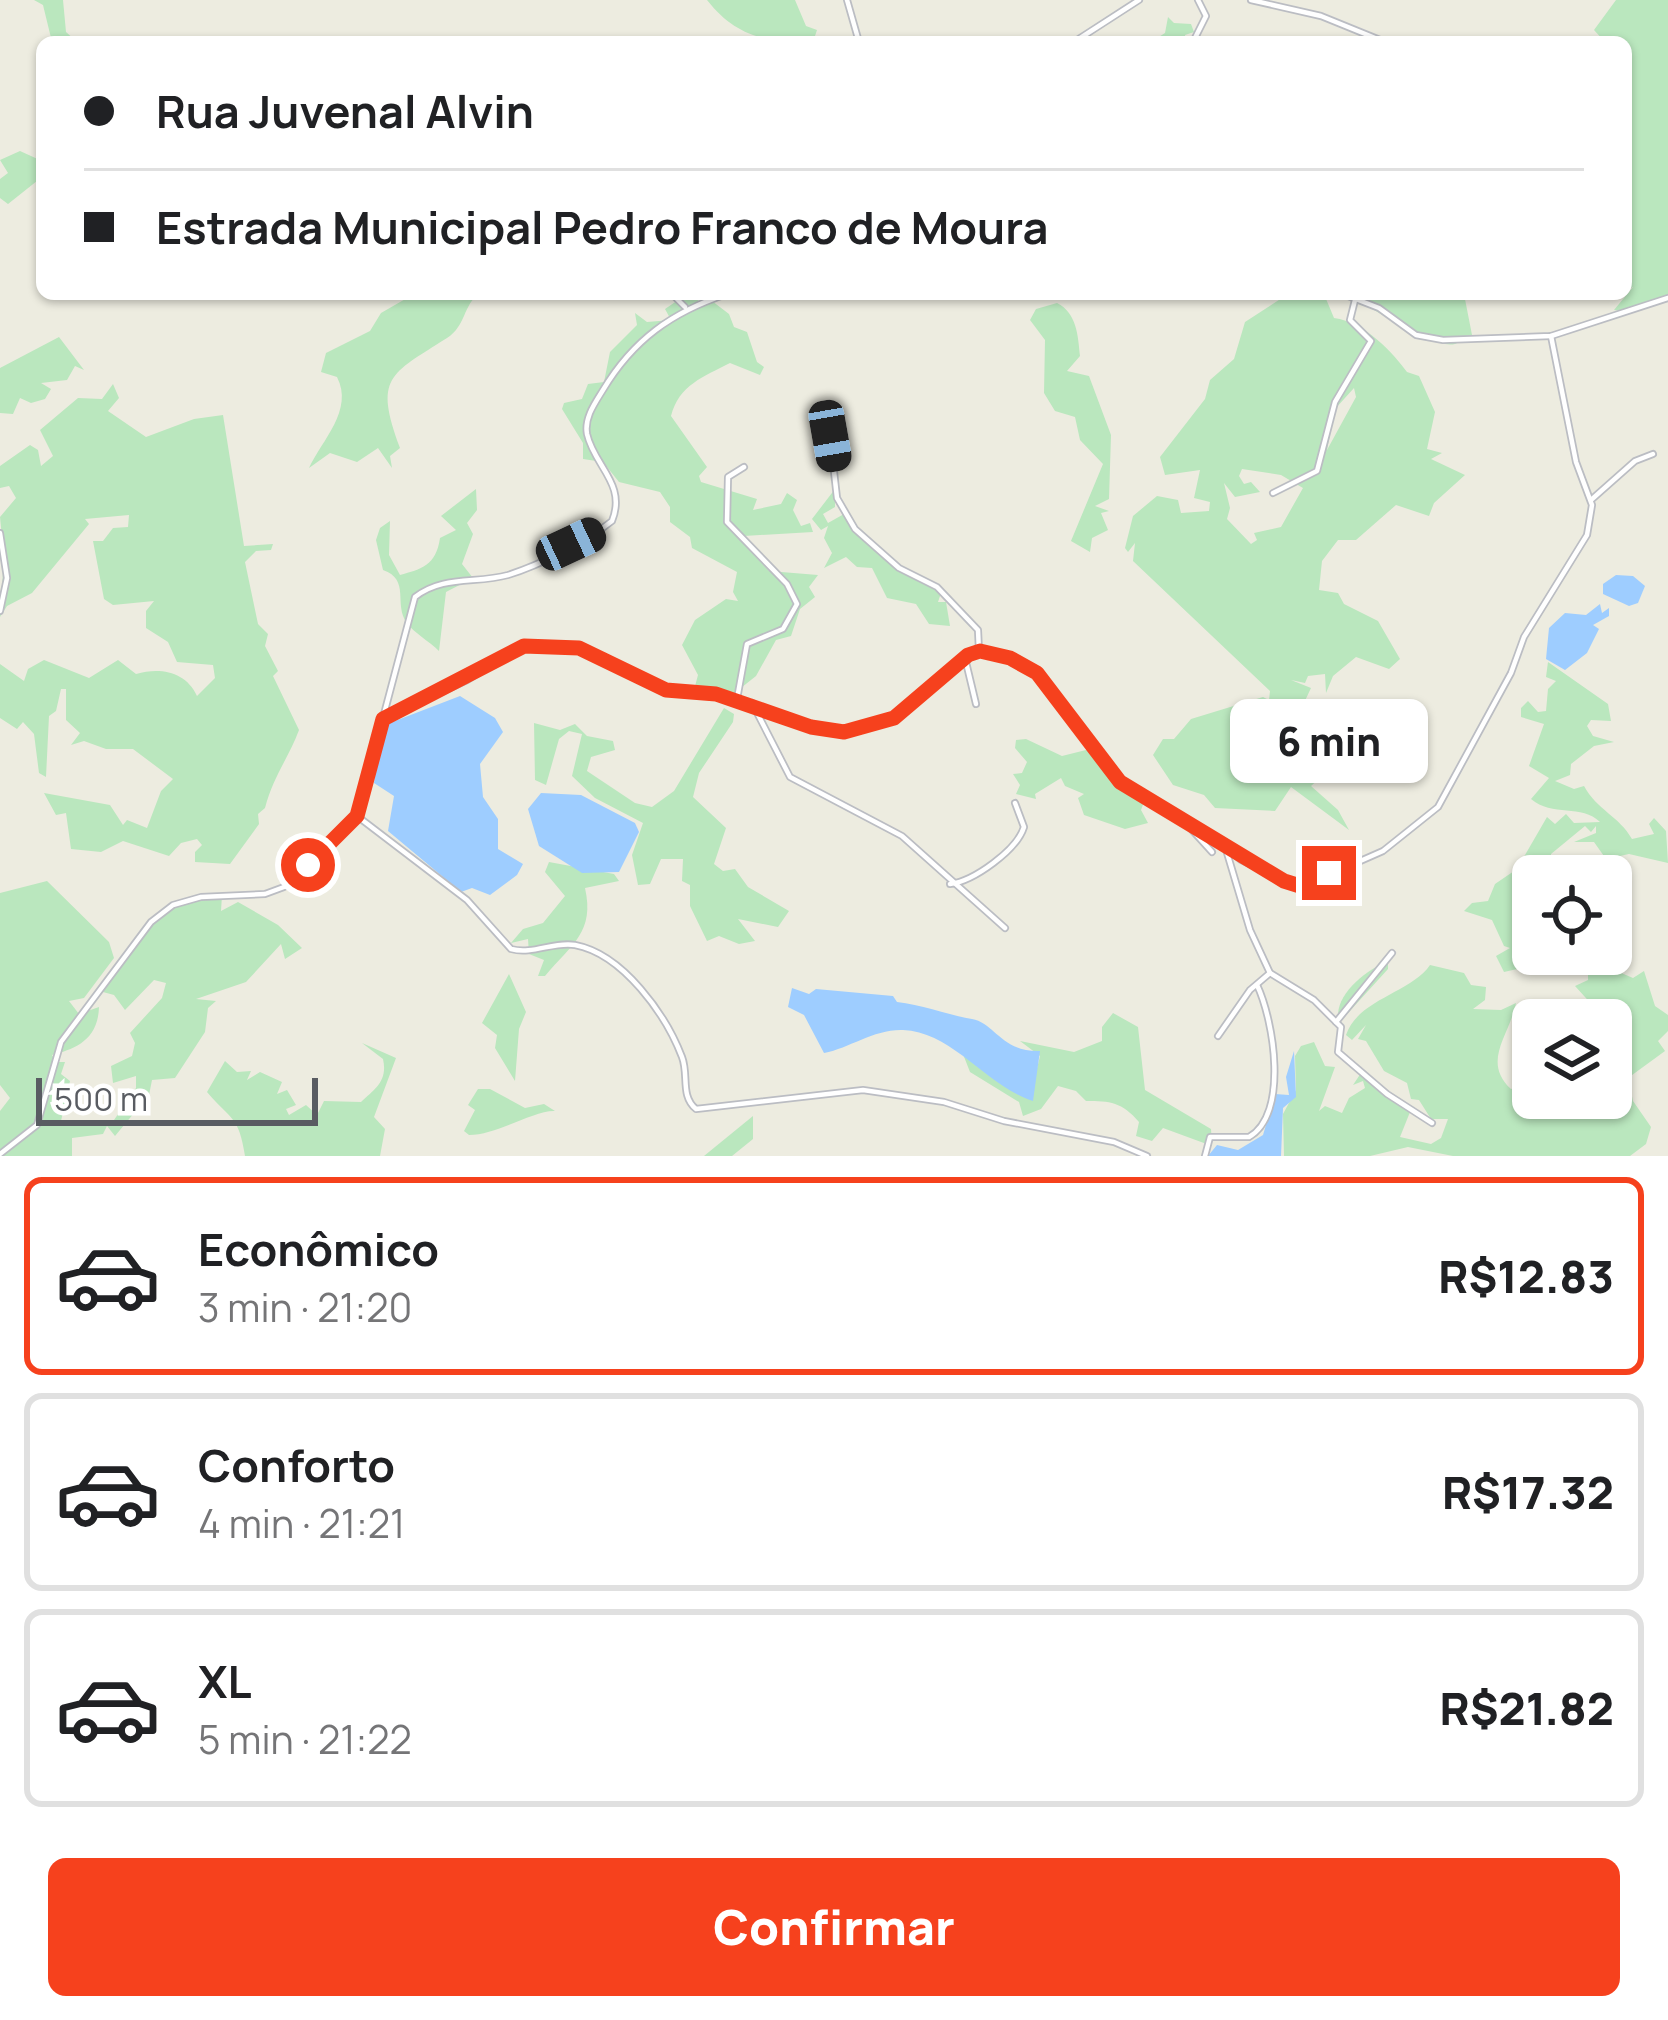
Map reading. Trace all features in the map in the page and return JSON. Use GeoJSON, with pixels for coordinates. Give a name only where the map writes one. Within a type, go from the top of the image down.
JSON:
{"type":"FeatureCollection","features":[{"type":"Feature","properties":{"kind":"street"},"geometry":{"type":"LineString","coordinates":[[847,0],[857,36]]}},
{"type":"Feature","properties":{"kind":"street"},"geometry":{"type":"LineString","coordinates":[[1083,36],[1139,0]]}},
{"type":"Feature","properties":{"kind":"street"},"geometry":{"type":"LineString","coordinates":[[1195,36],[1206,16],[1198,0]]}},
{"type":"Feature","properties":{"kind":"street"},"geometry":{"type":"LineString","coordinates":[[1251,0],[1321,16],[1370,36]]}},
{"type":"Feature","properties":{"kind":"street"},"geometry":{"type":"LineString","coordinates":[[1273,493],[1317,471],[1335,402],[1371,341],[1350,320],[1355,301],[1379,308],[1408,331],[1434,340],[1551,336],[1668,298]]}},
{"type":"Feature","properties":{"kind":"street"},"geometry":{"type":"LineString","coordinates":[[678,300],[687,309]]}},
{"type":"Feature","properties":{"kind":"street"},"geometry":{"type":"LineString","coordinates":[[0,1154],[37,1125],[55,1053],[151,922],[172,905],[201,897],[265,894],[284,887],[357,816],[415,597],[442,584],[507,575],[612,521],[617,499],[588,439],[589,414],[619,363],[653,328],[711,300]]}},
{"type":"Feature","properties":{"kind":"street"},"geometry":{"type":"LineString","coordinates":[[383,719],[533,644],[590,652],[666,690],[737,699],[826,731],[859,730],[894,718],[979,651],[1010,658],[1037,673],[1120,782],[1225,845],[1241,860],[1300,886],[1383,851],[1415,830],[1452,788],[1474,734],[1511,673],[1524,637],[1570,569],[1591,525],[1591,500],[1576,462],[1551,336]]}},
{"type":"Feature","properties":{"kind":"street"},"geometry":{"type":"LineString","coordinates":[[817,417],[830,436],[841,509],[885,558],[942,592],[978,630],[979,651]]}},
{"type":"Feature","properties":{"kind":"street"},"geometry":{"type":"LineString","coordinates":[[1591,500],[1635,461],[1653,454]]}},
{"type":"Feature","properties":{"kind":"street"},"geometry":{"type":"LineString","coordinates":[[737,699],[747,644],[783,629],[797,604],[787,584],[727,522],[728,477],[744,467]]}},
{"type":"Feature","properties":{"kind":"street"},"geometry":{"type":"LineString","coordinates":[[0,533],[7,578],[0,611]]}},
{"type":"Feature","properties":{"kind":"street"},"geometry":{"type":"LineString","coordinates":[[965,658],[976,704]]}},
{"type":"Feature","properties":{"kind":"street"},"geometry":{"type":"LineString","coordinates":[[752,703],[790,777],[902,836],[950,884],[1005,928]]}},
{"type":"Feature","properties":{"kind":"street"},"geometry":{"type":"LineString","coordinates":[[950,884],[965,881],[1017,843],[1024,826],[1015,803]]}},
{"type":"Feature","properties":{"kind":"street"},"geometry":{"type":"LineString","coordinates":[[357,816],[466,900],[511,949],[572,944],[622,972],[648,999],[680,1051],[688,1100],[696,1108],[863,1090],[944,1102],[1004,1120],[1114,1142],[1147,1156]]}},
{"type":"Feature","properties":{"kind":"street"},"geometry":{"type":"LineString","coordinates":[[1183,820],[1212,852]]}},
{"type":"Feature","properties":{"kind":"street"},"geometry":{"type":"LineString","coordinates":[[1225,845],[1250,930],[1270,974],[1336,1022],[1343,1032],[1336,1050],[1387,1094],[1432,1123]]}},
{"type":"Feature","properties":{"kind":"street"},"geometry":{"type":"LineString","coordinates":[[1336,1022],[1392,952]]}},
{"type":"Feature","properties":{"kind":"street"},"geometry":{"type":"LineString","coordinates":[[1218,1036],[1270,974]]}},
{"type":"Feature","properties":{"kind":"street"},"geometry":{"type":"LineString","coordinates":[[1205,1156],[1210,1137],[1249,1138],[1266,1120],[1273,1045],[1257,985]]}},
{"type":"Feature","properties":{"kind":"green space"},"geometry":{"type":"Polygon","coordinates":[[[34,0],[63,0],[70,36],[51,36],[43,5],[34,0]]]}},
{"type":"Feature","properties":{"kind":"green space"},"geometry":{"type":"Polygon","coordinates":[[[707,0],[795,0],[806,26],[817,30],[815,36],[758,36],[718,13],[707,0]]]}},
{"type":"Feature","properties":{"kind":"green space"},"geometry":{"type":"Polygon","coordinates":[[[1616,0],[1668,0],[1668,296],[1629,312],[1614,310],[1622,300],[1632,300],[1633,287],[1632,36],[1600,36],[1594,30],[1616,0]]]}},
{"type":"Feature","properties":{"kind":"green space"},"geometry":{"type":"Polygon","coordinates":[[[1168,17],[1174,23],[1191,24],[1194,32],[1160,36],[1168,17]]]}},
{"type":"Feature","properties":{"kind":"green space"},"geometry":{"type":"Polygon","coordinates":[[[20,151],[36,158],[36,182],[8,204],[0,198],[0,179],[8,173],[0,160],[20,151]]]}},
{"type":"Feature","properties":{"kind":"green space"},"geometry":{"type":"Polygon","coordinates":[[[404,300],[474,300],[453,333],[392,380],[388,406],[400,448],[390,456],[392,468],[378,448],[357,462],[330,453],[309,468],[342,401],[337,377],[321,372],[326,353],[370,331],[381,313],[404,300]]]}},
{"type":"Feature","properties":{"kind":"green space"},"geometry":{"type":"Polygon","coordinates":[[[678,300],[699,300],[692,306],[712,301],[729,314],[734,327],[747,332],[757,362],[764,367],[760,375],[730,363],[693,383],[675,405],[671,416],[707,467],[699,476],[701,482],[757,499],[753,510],[781,504],[787,493],[797,500],[793,510],[801,526],[810,523],[813,532],[744,536],[743,543],[769,571],[818,575],[809,587],[815,597],[800,609],[791,636],[776,640],[756,676],[732,695],[694,690],[698,675],[682,645],[695,620],[726,599],[738,601],[733,592],[737,572],[692,548],[690,537],[670,522],[670,507],[660,492],[619,482],[603,462],[583,459],[583,443],[562,409],[564,403],[582,399],[588,384],[604,382],[610,352],[637,325],[635,313],[647,322],[671,320],[665,309],[678,300]]]}},
{"type":"Feature","properties":{"kind":"green space"},"geometry":{"type":"Polygon","coordinates":[[[1279,300],[1326,300],[1334,318],[1367,332],[1407,372],[1419,376],[1435,412],[1427,449],[1442,453],[1431,459],[1465,475],[1434,503],[1429,516],[1396,505],[1356,540],[1338,540],[1322,561],[1319,590],[1338,593],[1344,604],[1378,621],[1400,659],[1389,669],[1356,657],[1333,676],[1326,693],[1325,674],[1308,676],[1305,683],[1291,680],[1311,688],[1303,705],[1312,711],[1288,705],[1289,713],[1299,713],[1294,719],[1301,730],[1310,718],[1327,716],[1330,729],[1355,763],[1343,777],[1324,774],[1311,786],[1338,810],[1349,830],[1291,787],[1275,811],[1215,808],[1204,795],[1173,785],[1153,755],[1163,739],[1174,739],[1191,719],[1263,697],[1269,700],[1270,691],[1133,561],[1135,543],[1128,552],[1125,548],[1133,516],[1157,496],[1178,500],[1181,513],[1209,511],[1210,502],[1194,498],[1200,470],[1165,475],[1160,457],[1205,399],[1210,380],[1234,359],[1245,322],[1279,300]],[[1354,388],[1335,409],[1327,450],[1356,397],[1354,388]],[[1242,469],[1239,476],[1244,484],[1251,482],[1260,492],[1235,497],[1224,483],[1230,508],[1227,519],[1251,544],[1257,540],[1254,533],[1281,527],[1303,488],[1281,475],[1242,469]]]}},
{"type":"Feature","properties":{"kind":"green space"},"geometry":{"type":"Polygon","coordinates":[[[1356,300],[1465,300],[1472,335],[1445,344],[1356,300]]]}},
{"type":"Feature","properties":{"kind":"green space"},"geometry":{"type":"Polygon","coordinates":[[[1057,303],[1073,319],[1078,341],[1080,356],[1067,371],[1089,376],[1111,435],[1109,499],[1095,506],[1109,511],[1101,513],[1108,530],[1092,538],[1090,552],[1071,541],[1103,464],[1080,440],[1075,417],[1055,411],[1044,393],[1045,340],[1030,320],[1036,309],[1057,303]]]}},
{"type":"Feature","properties":{"kind":"green space"},"geometry":{"type":"Polygon","coordinates":[[[59,337],[84,370],[75,366],[67,380],[41,383],[51,389],[45,399],[31,403],[20,398],[13,414],[0,413],[0,368],[59,337]]]}},
{"type":"Feature","properties":{"kind":"green space"},"geometry":{"type":"Polygon","coordinates":[[[113,384],[119,398],[108,411],[146,437],[194,419],[223,415],[244,546],[273,544],[271,550],[256,551],[245,562],[258,624],[268,634],[265,646],[278,671],[273,676],[299,730],[265,808],[258,814],[259,824],[230,864],[195,862],[195,852],[202,845],[197,839],[181,843],[169,856],[123,841],[101,852],[71,849],[66,813],[56,815],[44,793],[110,805],[123,825],[127,820],[147,828],[161,791],[173,779],[133,749],[106,749],[84,741],[71,745],[80,733],[66,720],[66,689],[61,689],[56,711],[49,716],[46,777],[39,773],[34,734],[23,722],[17,729],[0,718],[0,664],[24,681],[28,669],[44,660],[89,678],[118,660],[136,674],[155,671],[179,677],[197,696],[215,678],[213,665],[177,662],[168,642],[146,628],[146,611],[154,601],[113,605],[104,599],[93,541],[103,541],[113,528],[128,527],[129,515],[85,519],[89,524],[32,593],[7,606],[0,617],[4,558],[0,517],[16,498],[9,486],[0,488],[0,466],[30,445],[38,450],[41,466],[53,456],[40,430],[78,398],[102,399],[113,384]]]}},
{"type":"Feature","properties":{"kind":"green space"},"geometry":{"type":"Polygon","coordinates":[[[476,489],[477,510],[467,523],[473,534],[462,564],[473,578],[446,592],[439,651],[403,616],[397,580],[383,570],[376,540],[380,528],[390,521],[389,555],[400,575],[421,568],[435,555],[440,538],[456,530],[441,516],[476,489]]]}},
{"type":"Feature","properties":{"kind":"green space"},"geometry":{"type":"Polygon","coordinates":[[[835,489],[835,507],[823,514],[828,523],[844,514],[881,556],[941,593],[938,602],[946,602],[950,626],[929,624],[916,604],[887,598],[872,568],[857,567],[846,557],[824,568],[832,553],[824,538],[828,526],[821,530],[812,519],[835,489]]]}},
{"type":"Feature","properties":{"kind":"green space"},"geometry":{"type":"Polygon","coordinates":[[[1548,662],[1608,704],[1611,721],[1591,720],[1587,726],[1593,736],[1614,742],[1594,746],[1571,764],[1570,775],[1555,781],[1574,789],[1584,786],[1632,839],[1654,834],[1649,824],[1654,818],[1666,831],[1668,863],[1629,854],[1603,855],[1594,842],[1574,842],[1596,833],[1596,826],[1591,832],[1585,826],[1551,855],[1525,855],[1547,817],[1555,824],[1566,814],[1574,823],[1600,822],[1585,813],[1548,808],[1531,799],[1549,778],[1529,766],[1544,724],[1521,717],[1521,708],[1528,701],[1538,712],[1546,711],[1548,689],[1556,681],[1546,677],[1548,662]]]}},
{"type":"Feature","properties":{"kind":"green space"},"geometry":{"type":"Polygon","coordinates":[[[724,708],[734,714],[733,722],[699,773],[693,797],[726,828],[714,864],[723,871],[735,869],[748,887],[789,911],[778,927],[738,919],[755,941],[739,944],[719,936],[707,941],[690,906],[690,885],[682,881],[683,859],[661,859],[650,884],[638,885],[632,855],[643,823],[595,798],[572,776],[582,734],[569,731],[559,739],[546,785],[535,780],[534,723],[560,730],[575,724],[587,736],[613,741],[615,750],[591,757],[587,771],[635,803],[652,807],[674,791],[724,708]]]}},
{"type":"Feature","properties":{"kind":"green space"},"geometry":{"type":"Polygon","coordinates":[[[1026,739],[1062,756],[1090,749],[1115,779],[1145,799],[1141,810],[1148,823],[1125,829],[1084,815],[1078,798],[1084,794],[1065,786],[1061,778],[1035,794],[1036,799],[1016,794],[1020,785],[1013,774],[1022,773],[1027,762],[1015,748],[1016,740],[1026,739]]]}},
{"type":"Feature","properties":{"kind":"green space"},"geometry":{"type":"Polygon","coordinates":[[[549,862],[614,874],[619,881],[585,888],[584,927],[545,976],[538,976],[544,960],[529,954],[528,939],[511,943],[523,929],[543,923],[565,896],[545,872],[549,862]]]}},
{"type":"Feature","properties":{"kind":"green space"},"geometry":{"type":"Polygon","coordinates":[[[1512,872],[1512,970],[1504,972],[1496,956],[1510,948],[1504,946],[1492,920],[1464,911],[1472,903],[1488,901],[1495,884],[1512,872]]]}},
{"type":"Feature","properties":{"kind":"green space"},"geometry":{"type":"Polygon","coordinates":[[[47,881],[109,942],[114,958],[84,998],[69,1001],[79,1014],[99,1007],[89,1036],[52,1055],[56,1062],[65,1062],[61,1074],[70,1081],[61,1121],[114,1120],[136,1088],[136,1076],[113,1083],[111,1066],[132,1056],[135,1043],[130,1033],[162,998],[166,983],[154,980],[125,1010],[114,995],[103,992],[159,912],[174,903],[222,895],[221,911],[238,902],[278,925],[302,948],[285,959],[281,944],[246,982],[196,999],[216,1001],[208,1008],[205,1032],[175,1078],[152,1080],[149,1095],[115,1136],[107,1126],[103,1134],[72,1138],[72,1156],[0,1156],[0,1111],[10,1098],[0,1085],[0,893],[47,881]]]}},
{"type":"Feature","properties":{"kind":"green space"},"geometry":{"type":"Polygon","coordinates":[[[1388,961],[1388,969],[1348,1013],[1338,1014],[1343,997],[1356,982],[1388,961]]]}},
{"type":"Feature","properties":{"kind":"green space"},"geometry":{"type":"Polygon","coordinates":[[[1430,965],[1464,973],[1471,985],[1486,987],[1485,1000],[1473,1009],[1501,1010],[1512,1005],[1498,1058],[1502,1079],[1511,1089],[1512,1119],[1632,1119],[1632,1096],[1651,1127],[1646,1144],[1630,1156],[1453,1156],[1408,1147],[1370,1156],[1284,1156],[1283,1114],[1296,1090],[1295,1056],[1301,1046],[1314,1042],[1325,1066],[1335,1067],[1319,1111],[1325,1106],[1342,1113],[1349,1098],[1365,1088],[1363,1081],[1353,1085],[1361,1073],[1412,1107],[1400,1137],[1431,1144],[1441,1138],[1448,1119],[1431,1119],[1419,1100],[1411,1099],[1407,1083],[1384,1071],[1366,1041],[1358,1039],[1366,1025],[1352,1040],[1346,1035],[1362,1013],[1411,983],[1430,965]]]}},
{"type":"Feature","properties":{"kind":"green space"},"geometry":{"type":"Polygon","coordinates":[[[1644,971],[1655,1006],[1668,1015],[1668,1031],[1658,1041],[1665,1051],[1632,1075],[1632,999],[1587,999],[1575,986],[1588,980],[1588,975],[1633,978],[1644,971]]]}},
{"type":"Feature","properties":{"kind":"green space"},"geometry":{"type":"Polygon","coordinates":[[[509,974],[526,1012],[519,1029],[515,1081],[495,1048],[497,1035],[482,1023],[509,974]]]}},
{"type":"Feature","properties":{"kind":"green space"},"geometry":{"type":"Polygon","coordinates":[[[1113,1013],[1138,1027],[1145,1090],[1211,1129],[1212,1146],[1163,1128],[1152,1141],[1136,1136],[1139,1122],[1127,1110],[1109,1102],[1086,1101],[1076,1091],[1058,1086],[1041,1109],[1023,1116],[1019,1102],[970,1072],[961,1049],[1032,1089],[1040,1056],[1020,1041],[1074,1052],[1102,1041],[1102,1027],[1113,1013]]]}},
{"type":"Feature","properties":{"kind":"green space"},"geometry":{"type":"Polygon","coordinates":[[[362,1043],[396,1058],[374,1117],[385,1129],[380,1156],[245,1156],[237,1126],[207,1092],[225,1061],[237,1072],[251,1071],[247,1080],[260,1072],[282,1082],[277,1094],[287,1090],[296,1105],[286,1109],[289,1115],[306,1105],[317,1115],[324,1101],[361,1102],[379,1084],[383,1059],[362,1043]]]}},
{"type":"Feature","properties":{"kind":"green space"},"geometry":{"type":"Polygon","coordinates":[[[478,1089],[490,1089],[525,1108],[544,1104],[555,1111],[469,1135],[464,1131],[475,1110],[468,1105],[478,1089]]]}},
{"type":"Feature","properties":{"kind":"green space"},"geometry":{"type":"Polygon","coordinates":[[[753,1116],[753,1139],[732,1156],[704,1156],[753,1116]]]}},
{"type":"Feature","properties":{"kind":"water"},"geometry":{"type":"Polygon","coordinates":[[[1616,575],[1633,576],[1645,586],[1638,603],[1629,606],[1603,594],[1603,584],[1616,575]]]}},
{"type":"Feature","properties":{"kind":"water"},"geometry":{"type":"Polygon","coordinates":[[[1600,604],[1602,613],[1609,608],[1609,616],[1593,625],[1599,629],[1587,653],[1565,670],[1546,659],[1549,628],[1565,613],[1586,615],[1600,604]]]}},
{"type":"Feature","properties":{"kind":"water"},"geometry":{"type":"Polygon","coordinates":[[[460,696],[495,718],[503,732],[480,764],[483,797],[498,819],[498,849],[523,864],[517,875],[490,895],[472,888],[461,892],[388,831],[394,796],[374,783],[382,726],[460,696]]]}},
{"type":"Feature","properties":{"kind":"water"},"geometry":{"type":"Polygon","coordinates":[[[541,793],[581,795],[635,823],[639,832],[619,872],[582,873],[539,846],[528,809],[541,793]]]}},
{"type":"Feature","properties":{"kind":"water"},"geometry":{"type":"Polygon","coordinates":[[[792,988],[809,994],[816,989],[893,996],[897,1002],[980,1022],[1016,1047],[1040,1051],[1033,1101],[921,1033],[882,1032],[824,1053],[804,1015],[788,1007],[792,988]]]}},
{"type":"Feature","properties":{"kind":"water"},"geometry":{"type":"Polygon","coordinates":[[[1294,1051],[1296,1097],[1283,1108],[1281,1156],[1208,1156],[1217,1145],[1238,1150],[1263,1135],[1275,1094],[1289,1095],[1286,1077],[1294,1051]]]}},
{"type":"Feature","properties":{"kind":"route"},"geometry":{"type":"LineString","coordinates":[[308,865],[357,816],[383,719],[403,705],[466,680],[516,649],[552,644],[590,652],[666,690],[716,694],[811,727],[844,732],[894,718],[968,655],[979,651],[999,654],[1037,673],[1109,771],[1129,788],[1214,836],[1241,860],[1293,885],[1308,884],[1329,873]]}}]}
